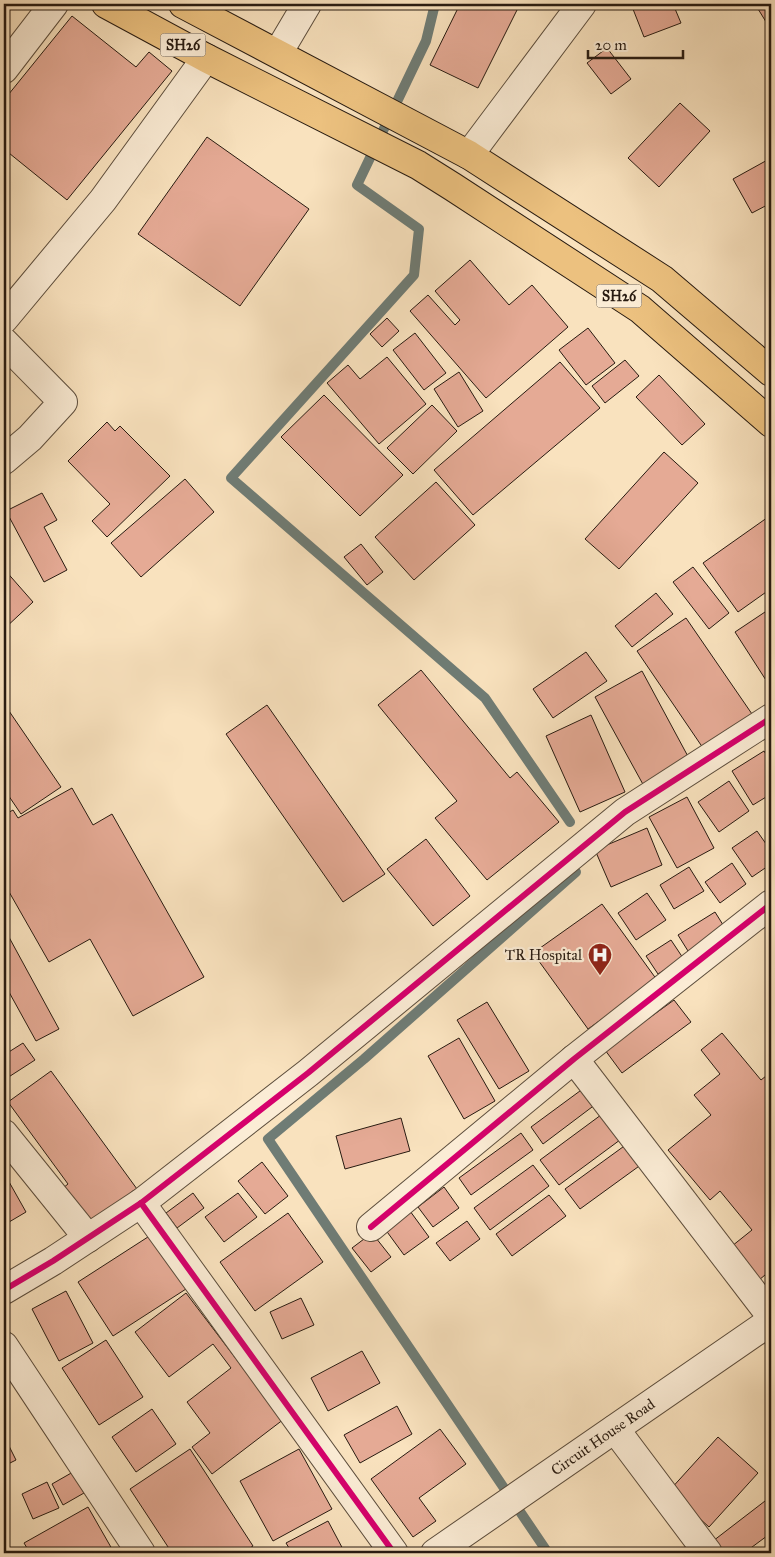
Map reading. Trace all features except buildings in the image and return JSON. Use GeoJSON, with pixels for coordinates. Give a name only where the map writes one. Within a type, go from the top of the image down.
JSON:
{"type":"FeatureCollection","features":[{"type":"Feature","properties":{"kind":"main road","name":"SH26"},"geometry":{"type":"LineString","coordinates":[[106,4],[260,86],[418,165],[454,187],[640,309],[771,423]]}},
{"type":"Feature","properties":{"kind":"main road","name":"SH26"},"geometry":{"type":"LineString","coordinates":[[183,4],[278,54]]}},
{"type":"Feature","properties":{"kind":"main road"},"geometry":{"type":"LineString","coordinates":[[278,54],[469,155]]}},
{"type":"Feature","properties":{"kind":"main road","name":"SH26"},"geometry":{"type":"LineString","coordinates":[[469,155],[662,279],[771,372]]}},
{"type":"Feature","properties":{"kind":"street"},"geometry":{"type":"LineString","coordinates":[[4,69],[54,4]]}},
{"type":"Feature","properties":{"kind":"street"},"geometry":{"type":"LineString","coordinates":[[278,54],[306,4]]}},
{"type":"Feature","properties":{"kind":"street"},"geometry":{"type":"LineString","coordinates":[[469,155],[582,4]]}},
{"type":"Feature","properties":{"kind":"street"},"geometry":{"type":"LineString","coordinates":[[4,319],[103,200],[206,58]]}},
{"type":"Feature","properties":{"kind":"street"},"geometry":{"type":"LineString","coordinates":[[4,342],[63,402],[30,438],[4,460]]}},
{"type":"Feature","properties":{"kind":"street"},"geometry":{"type":"LineString","coordinates":[[4,1290],[141,1203],[308,1072],[625,812],[771,718]]}},
{"type":"Feature","properties":{"kind":"street"},"geometry":{"type":"LineString","coordinates":[[371,1227],[574,1059],[771,904]]}},
{"type":"Feature","properties":{"kind":"street"},"geometry":{"type":"LineString","coordinates":[[574,1059],[771,1316]]}},
{"type":"Feature","properties":{"kind":"street"},"geometry":{"type":"LineString","coordinates":[[4,1134],[88,1238]]}},
{"type":"Feature","properties":{"kind":"street"},"geometry":{"type":"LineString","coordinates":[[141,1203],[394,1553]]}},
{"type":"Feature","properties":{"kind":"street","name":"Circuit House Road"},"geometry":{"type":"LineString","coordinates":[[436,1553],[771,1321]]}},
{"type":"Feature","properties":{"kind":"street"},"geometry":{"type":"LineString","coordinates":[[4,1346],[141,1553]]}},
{"type":"Feature","properties":{"kind":"street"},"geometry":{"type":"LineString","coordinates":[[614,1429],[708,1553]]}},
{"type":"Feature","properties":{"kind":"waterway"},"geometry":{"type":"LineString","coordinates":[[435,4],[426,41],[357,185],[419,229],[414,275],[231,478],[485,698],[570,822]]}},
{"type":"Feature","properties":{"kind":"waterway"},"geometry":{"type":"LineString","coordinates":[[548,1553],[268,1139],[364,1059],[576,872]]}},
{"type":"Feature","properties":{"kind":"cycle path"},"geometry":{"type":"LineString","coordinates":[[4,1290],[53,1261],[141,1203],[308,1073],[625,812],[771,718]]}},
{"type":"Feature","properties":{"kind":"cycle path"},"geometry":{"type":"LineString","coordinates":[[371,1227],[574,1059],[771,904]]}},
{"type":"Feature","properties":{"kind":"cycle path"},"geometry":{"type":"LineString","coordinates":[[141,1203],[394,1553]]}},
{"type":"Feature","properties":{"kind":"place","name":"TR Hospital"},"geometry":{"type":"Point","coordinates":[600,976]}}]}
